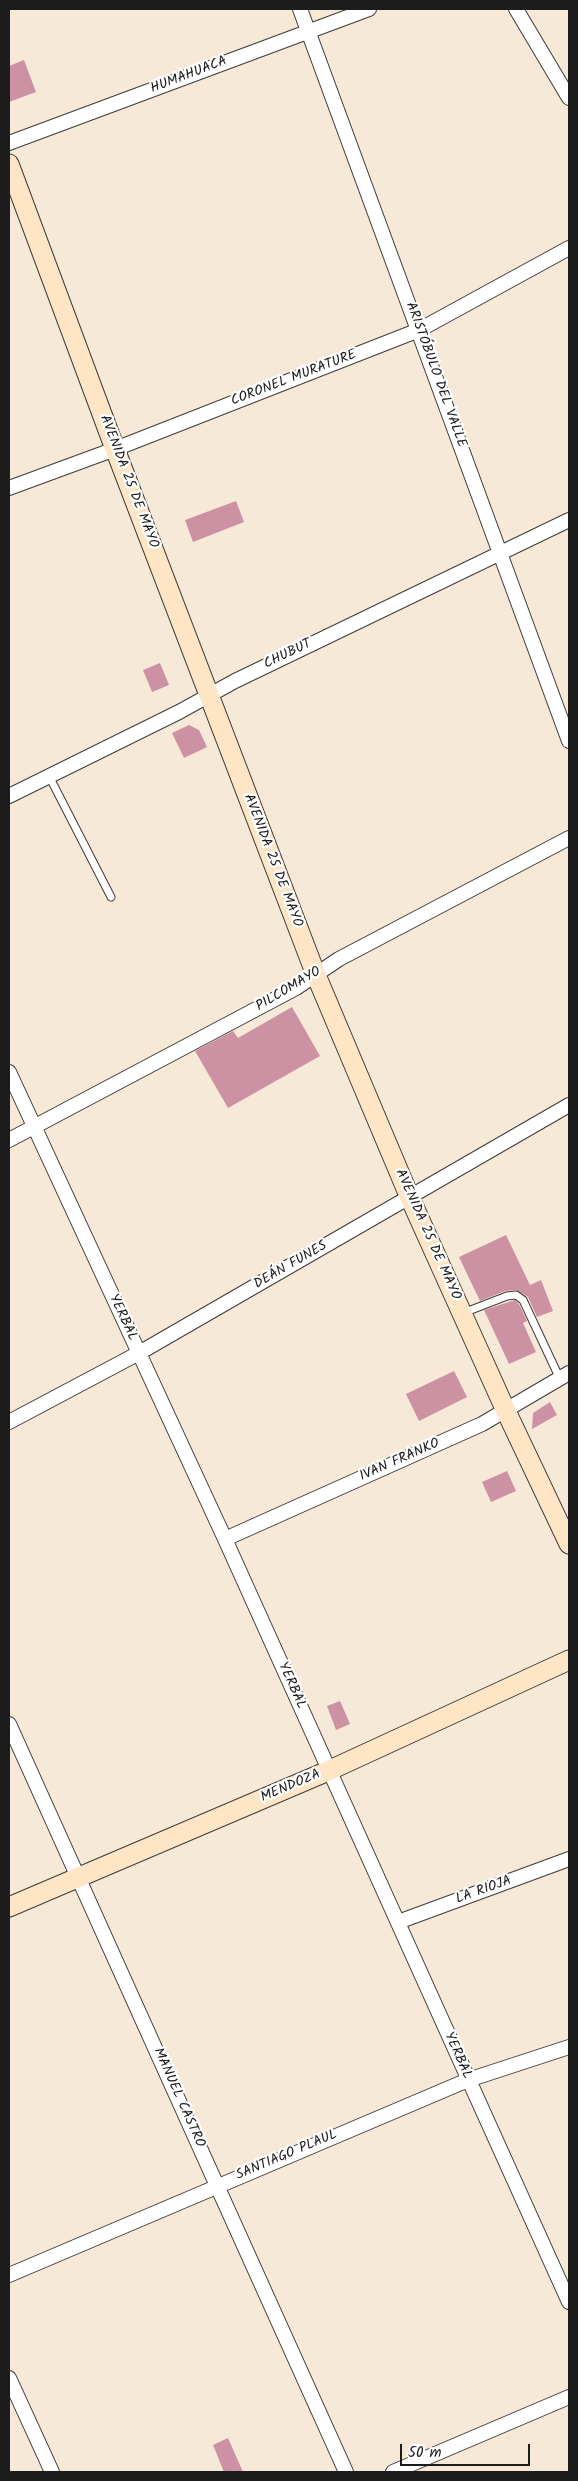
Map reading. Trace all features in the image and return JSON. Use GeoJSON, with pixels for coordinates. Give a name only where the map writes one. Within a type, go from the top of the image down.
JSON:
{"type":"FeatureCollection","features":[{"type":"Feature","properties":{"kind":"main road","name":"AVENIDA 25 DE MAYO"},"geometry":{"type":"LineString","coordinates":[[9,164],[115,449],[316,975],[410,1198],[506,1411],[569,1544]]}},
{"type":"Feature","properties":{"kind":"main road","name":"MENDOZA"},"geometry":{"type":"LineString","coordinates":[[9,1907],[328,1771],[569,1660]]}},
{"type":"Feature","properties":{"kind":"street","name":"ARISTÓBULO DEL VALLE"},"geometry":{"type":"LineString","coordinates":[[300,9],[569,741]]}},
{"type":"Feature","properties":{"kind":"street","name":"HUMAHUACA"},"geometry":{"type":"LineString","coordinates":[[9,143],[369,9]]}},
{"type":"Feature","properties":{"kind":"street"},"geometry":{"type":"LineString","coordinates":[[516,9],[569,98]]}},
{"type":"Feature","properties":{"kind":"street","name":"CORONEL MURATURE"},"geometry":{"type":"LineString","coordinates":[[9,488],[115,449],[419,330],[569,248]]}},
{"type":"Feature","properties":{"kind":"street","name":"CHUBUT"},"geometry":{"type":"LineString","coordinates":[[9,796],[209,695],[569,520]]}},
{"type":"Feature","properties":{"kind":"street","name":"PILCOMAYO"},"geometry":{"type":"LineString","coordinates":[[9,1140],[296,988],[339,959],[569,838]]}},
{"type":"Feature","properties":{"kind":"street","name":"YERBAL"},"geometry":{"type":"LineString","coordinates":[[9,1072],[225,1539],[569,2302]]}},
{"type":"Feature","properties":{"kind":"street","name":"DEÁN FUNES"},"geometry":{"type":"LineString","coordinates":[[9,1422],[139,1353],[569,1105]]}},
{"type":"Feature","properties":{"kind":"street","name":"IVAN FRANKO"},"geometry":{"type":"LineString","coordinates":[[225,1539],[482,1424],[564,1376]]}},
{"type":"Feature","properties":{"kind":"street","name":"MANUEL CASTRO"},"geometry":{"type":"LineString","coordinates":[[9,1724],[346,2472]]}},
{"type":"Feature","properties":{"kind":"street","name":"LA RIOJA"},"geometry":{"type":"LineString","coordinates":[[398,1922],[569,1859]]}},
{"type":"Feature","properties":{"kind":"street","name":"SANTIAGO PLAUL"},"geometry":{"type":"LineString","coordinates":[[9,2274],[468,2080],[569,2047]]}},
{"type":"Feature","properties":{"kind":"street"},"geometry":{"type":"LineString","coordinates":[[9,2378],[52,2472]]}},
{"type":"Feature","properties":{"kind":"street"},"geometry":{"type":"LineString","coordinates":[[393,2472],[569,2397]]}},
{"type":"Feature","properties":{"kind":"lane"},"geometry":{"type":"LineString","coordinates":[[49,776],[111,898]]}},
{"type":"Feature","properties":{"kind":"lane"},"geometry":{"type":"LineString","coordinates":[[462,1314],[507,1296],[516,1295],[523,1300],[564,1376]]}},
{"type":"Feature","properties":{"kind":"building"},"geometry":{"type":"Polygon","coordinates":[[[24,60],[36,92],[9,102],[9,66],[24,60]]]}},
{"type":"Feature","properties":{"kind":"building"},"geometry":{"type":"Polygon","coordinates":[[[236,501],[244,522],[193,542],[185,520],[236,501]]]}},
{"type":"Feature","properties":{"kind":"building"},"geometry":{"type":"Polygon","coordinates":[[[160,663],[169,685],[152,692],[143,670],[160,663]]]}},
{"type":"Feature","properties":{"kind":"building"},"geometry":{"type":"Polygon","coordinates":[[[189,725],[199,730],[207,747],[184,758],[172,733],[189,725]]]}},
{"type":"Feature","properties":{"kind":"building"},"geometry":{"type":"Polygon","coordinates":[[[292,1007],[320,1056],[228,1108],[195,1051],[233,1031],[238,1038],[292,1007]]]}},
{"type":"Feature","properties":{"kind":"building"},"geometry":{"type":"Polygon","coordinates":[[[506,1235],[530,1285],[541,1280],[553,1311],[537,1317],[528,1297],[516,1290],[505,1291],[480,1301],[459,1257],[506,1235]]]}},
{"type":"Feature","properties":{"kind":"building"},"geometry":{"type":"Polygon","coordinates":[[[515,1300],[527,1321],[523,1323],[536,1352],[509,1364],[484,1310],[515,1300]]]}},
{"type":"Feature","properties":{"kind":"building"},"geometry":{"type":"Polygon","coordinates":[[[454,1371],[467,1397],[419,1421],[406,1394],[454,1371]]]}},
{"type":"Feature","properties":{"kind":"building"},"geometry":{"type":"Polygon","coordinates":[[[550,1402],[557,1415],[532,1429],[533,1413],[550,1402]]]}},
{"type":"Feature","properties":{"kind":"building"},"geometry":{"type":"Polygon","coordinates":[[[507,1471],[516,1491],[491,1502],[482,1482],[507,1471]]]}},
{"type":"Feature","properties":{"kind":"building"},"geometry":{"type":"Polygon","coordinates":[[[340,1701],[350,1724],[336,1730],[327,1706],[340,1701]]]}},
{"type":"Feature","properties":{"kind":"building"},"geometry":{"type":"Polygon","coordinates":[[[228,2438],[243,2472],[224,2472],[213,2445],[228,2438]]]}}]}
